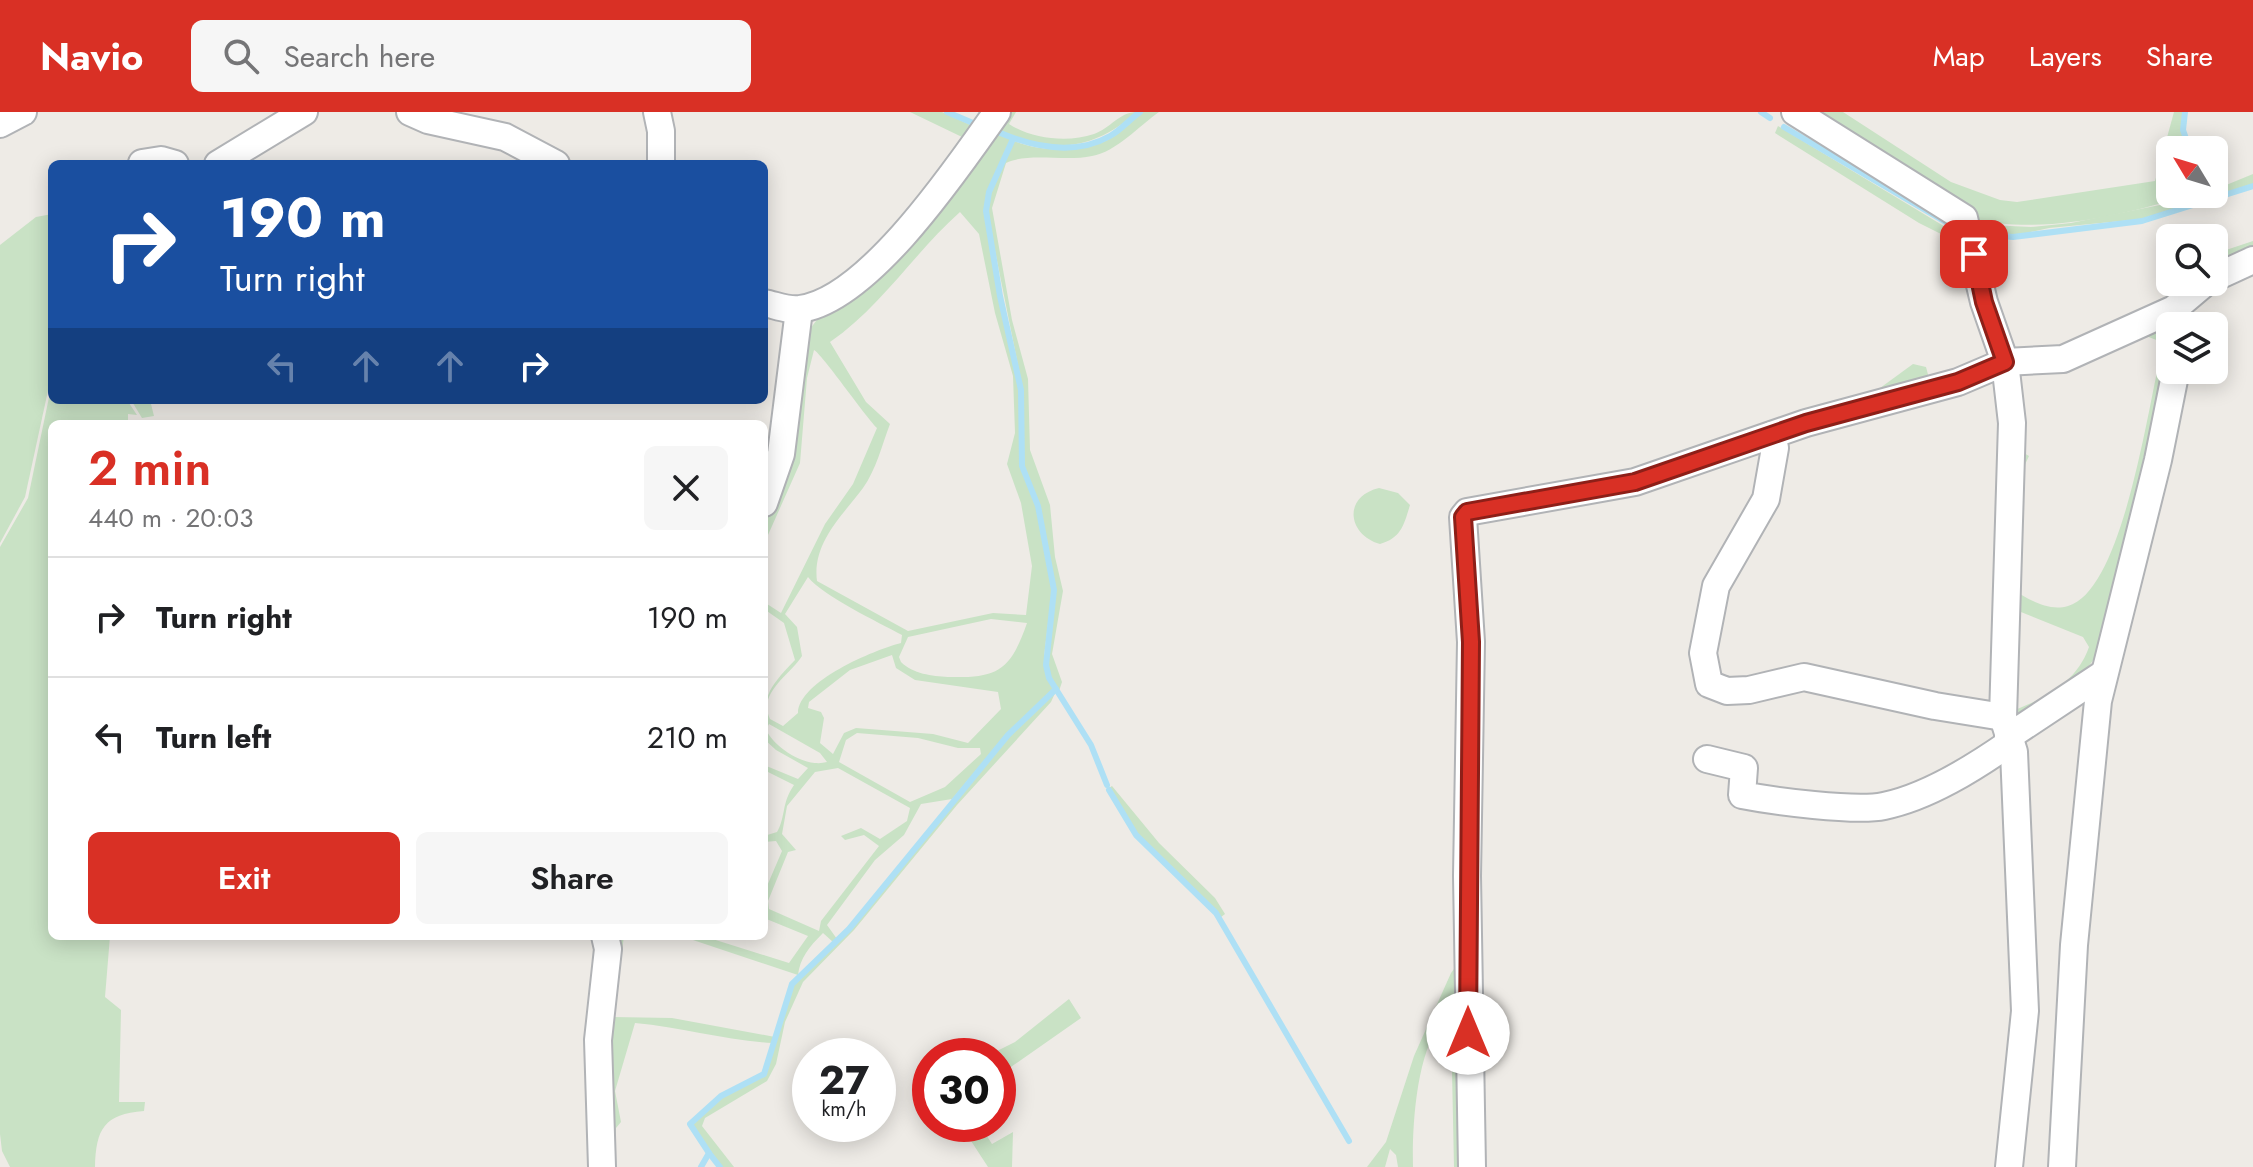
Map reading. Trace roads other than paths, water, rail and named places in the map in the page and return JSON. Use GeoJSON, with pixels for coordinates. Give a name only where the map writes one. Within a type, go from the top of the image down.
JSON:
{"type":"FeatureCollection","features":[{"type":"Feature","properties":{"kind":"street"},"geometry":{"type":"LineString","coordinates":[[0,124],[23,112]]}},
{"type":"Feature","properties":{"kind":"street"},"geometry":{"type":"LineString","coordinates":[[225,160],[304,112]]}},
{"type":"Feature","properties":{"kind":"street"},"geometry":{"type":"LineString","coordinates":[[410,112],[428,120],[505,137],[548,160]]}},
{"type":"Feature","properties":{"kind":"street"},"geometry":{"type":"LineString","coordinates":[[657,112],[661,131],[661,160]]}},
{"type":"Feature","properties":{"kind":"street"},"geometry":{"type":"LineString","coordinates":[[768,304],[799,310],[842,294],[920,216],[997,112]]}},
{"type":"Feature","properties":{"kind":"street"},"geometry":{"type":"LineString","coordinates":[[1795,112],[1964,218],[1984,302],[2005,362],[2012,423],[2007,732],[2014,752],[2025,1011],[2009,1167]]}},
{"type":"Feature","properties":{"kind":"street"},"geometry":{"type":"LineString","coordinates":[[2228,272],[2253,260]]}},
{"type":"Feature","properties":{"kind":"street"},"geometry":{"type":"LineString","coordinates":[[2182,312],[2195,296]]}},
{"type":"Feature","properties":{"kind":"street"},"geometry":{"type":"LineString","coordinates":[[768,491],[781,454],[799,310]]}},
{"type":"Feature","properties":{"kind":"street"},"geometry":{"type":"LineString","coordinates":[[1472,1167],[1467,876],[1471,642],[1463,517],[1467,512],[1635,482],[1772,435],[1958,382],[2005,362],[2063,359],[2156,326]]}},
{"type":"Feature","properties":{"kind":"street"},"geometry":{"type":"LineString","coordinates":[[2062,1167],[2074,945],[2103,674],[2158,460],[2173,384]]}},
{"type":"Feature","properties":{"kind":"street"},"geometry":{"type":"LineString","coordinates":[[1772,435],[1775,448],[1766,499],[1716,586],[1703,653],[1709,684],[1727,691],[1749,690],[1804,677],[1935,706],[2007,732]]}},
{"type":"Feature","properties":{"kind":"street"},"geometry":{"type":"LineString","coordinates":[[1707,759],[1744,768],[1742,795],[1781,803],[1883,806],[1974,768],[2007,732],[2103,674]]}},
{"type":"Feature","properties":{"kind":"street"},"geometry":{"type":"LineString","coordinates":[[602,1167],[598,1040],[608,949],[606,940]]}},
{"type":"Feature","properties":{"kind":"waterway"},"geometry":{"type":"LineString","coordinates":[[947,112],[973,123]]}},
{"type":"Feature","properties":{"kind":"waterway"},"geometry":{"type":"LineString","coordinates":[[998,132],[1040,145],[1083,146],[1110,136],[1140,112]]}},
{"type":"Feature","properties":{"kind":"waterway"},"geometry":{"type":"LineString","coordinates":[[1761,112],[1770,118]]}},
{"type":"Feature","properties":{"kind":"waterway"},"geometry":{"type":"LineString","coordinates":[[2185,112],[2185,136]]}},
{"type":"Feature","properties":{"kind":"waterway"},"geometry":{"type":"LineString","coordinates":[[1784,127],[1954,227]]}},
{"type":"Feature","properties":{"kind":"waterway"},"geometry":{"type":"LineString","coordinates":[[1013,139],[989,192],[986,211],[1000,296],[1021,390],[1022,466],[1038,506],[1054,590],[1046,665],[1049,678],[1091,745],[1107,785]]}},
{"type":"Feature","properties":{"kind":"waterway"},"geometry":{"type":"LineString","coordinates":[[1978,234],[2013,237],[2142,221],[2253,186]]}},
{"type":"Feature","properties":{"kind":"waterway"},"geometry":{"type":"LineString","coordinates":[[701,1167],[709,1153],[690,1124],[721,1096],[764,1074],[792,984],[849,929],[1008,735],[1056,689]]}},
{"type":"Feature","properties":{"kind":"waterway"},"geometry":{"type":"LineString","coordinates":[[1109,790],[1136,835],[1216,913],[1349,1141]]}},
{"type":"Feature","properties":{"kind":"waterway"},"geometry":{"type":"LineString","coordinates":[[709,1153],[720,1167]]}}]}
